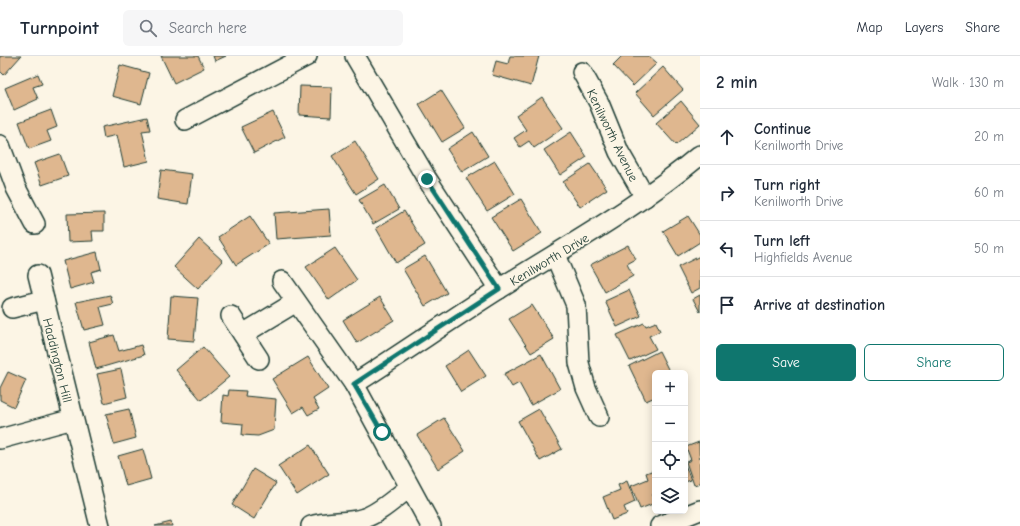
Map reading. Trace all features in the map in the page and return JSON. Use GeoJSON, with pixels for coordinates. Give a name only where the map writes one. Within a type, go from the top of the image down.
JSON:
{"type":"FeatureCollection","features":[{"type":"Feature","properties":{"kind":"street"},"geometry":{"type":"LineString","coordinates":[[185,120],[307,56]]}},
{"type":"Feature","properties":{"kind":"street"},"geometry":{"type":"LineString","coordinates":[[354,56],[427,179],[499,289]]}},
{"type":"Feature","properties":{"kind":"street","name":"Kenilworth Avenue"},"geometry":{"type":"LineString","coordinates":[[582,72],[599,103],[619,152],[645,197]]}},
{"type":"Feature","properties":{"kind":"street"},"geometry":{"type":"LineString","coordinates":[[0,145],[16,188],[35,224]]}},
{"type":"Feature","properties":{"kind":"street","name":"Kenilworth Drive"},"geometry":{"type":"LineString","coordinates":[[354,384],[499,289],[555,256],[697,163]]}},
{"type":"Feature","properties":{"kind":"street"},"geometry":{"type":"LineString","coordinates":[[555,256],[576,305],[579,363],[586,388],[599,417]]}},
{"type":"Feature","properties":{"kind":"street","name":"Haddington Hill"},"geometry":{"type":"LineString","coordinates":[[38,275],[100,526]]}},
{"type":"Feature","properties":{"kind":"street"},"geometry":{"type":"LineString","coordinates":[[282,281],[354,384],[382,432],[409,488],[431,526]]}},
{"type":"Feature","properties":{"kind":"street","name":"Haddington Hill"},"geometry":{"type":"LineString","coordinates":[[12,308],[44,300]]}},
{"type":"Feature","properties":{"kind":"street"},"geometry":{"type":"LineString","coordinates":[[243,334],[296,302]]}},
{"type":"Feature","properties":{"kind":"street"},"geometry":{"type":"LineString","coordinates":[[232,316],[259,359]]}},
{"type":"Feature","properties":{"kind":"street","name":"Haddington Hill"},"geometry":{"type":"LineString","coordinates":[[0,439],[73,419]]}},
{"type":"Feature","properties":{"kind":"street"},"geometry":{"type":"LineString","coordinates":[[311,526],[322,522],[349,521],[365,518],[409,488]]}},
{"type":"Feature","properties":{"kind":"street"},"geometry":{"type":"LineString","coordinates":[[660,526],[700,510]]}},
{"type":"Feature","properties":{"kind":"building"},"geometry":{"type":"Polygon","coordinates":[[[0,56],[21,56],[4,75],[0,71],[0,56]]]}},
{"type":"Feature","properties":{"kind":"building"},"geometry":{"type":"Polygon","coordinates":[[[161,56],[198,56],[204,68],[174,83],[161,56]]]}},
{"type":"Feature","properties":{"kind":"building"},"geometry":{"type":"Polygon","coordinates":[[[213,56],[226,56],[215,61],[213,56]]]}},
{"type":"Feature","properties":{"kind":"building"},"geometry":{"type":"Polygon","coordinates":[[[510,56],[539,56],[531,86],[492,75],[496,61],[508,64],[510,56]]]}},
{"type":"Feature","properties":{"kind":"building"},"geometry":{"type":"Polygon","coordinates":[[[622,56],[649,56],[657,63],[633,86],[613,65],[622,56]]]}},
{"type":"Feature","properties":{"kind":"building"},"geometry":{"type":"Polygon","coordinates":[[[120,65],[149,73],[141,104],[112,96],[120,65]]]}},
{"type":"Feature","properties":{"kind":"building"},"geometry":{"type":"Polygon","coordinates":[[[663,67],[683,90],[654,115],[635,93],[663,67]]]}},
{"type":"Feature","properties":{"kind":"building"},"geometry":{"type":"Polygon","coordinates":[[[38,74],[42,84],[33,87],[38,99],[14,110],[5,88],[38,74]]]}},
{"type":"Feature","properties":{"kind":"building"},"geometry":{"type":"Polygon","coordinates":[[[300,86],[332,87],[331,117],[299,115],[300,86]]]}},
{"type":"Feature","properties":{"kind":"building"},"geometry":{"type":"Polygon","coordinates":[[[441,90],[465,128],[442,142],[419,104],[441,90]]]}},
{"type":"Feature","properties":{"kind":"building"},"geometry":{"type":"Polygon","coordinates":[[[542,97],[563,128],[534,148],[529,141],[520,147],[514,138],[526,130],[516,115],[542,97]]]}},
{"type":"Feature","properties":{"kind":"building"},"geometry":{"type":"Polygon","coordinates":[[[681,101],[700,124],[676,145],[656,123],[681,101]]]}},
{"type":"Feature","properties":{"kind":"building"},"geometry":{"type":"Polygon","coordinates":[[[51,110],[57,127],[47,131],[51,141],[29,149],[19,122],[51,110]]]}},
{"type":"Feature","properties":{"kind":"building"},"geometry":{"type":"Polygon","coordinates":[[[273,112],[285,137],[254,153],[241,127],[273,112]]]}},
{"type":"Feature","properties":{"kind":"building"},"geometry":{"type":"Polygon","coordinates":[[[147,117],[150,130],[142,131],[149,161],[124,167],[117,135],[104,138],[102,127],[147,117]]]}},
{"type":"Feature","properties":{"kind":"building"},"geometry":{"type":"Polygon","coordinates":[[[473,132],[488,156],[462,172],[447,149],[473,132]]]}},
{"type":"Feature","properties":{"kind":"building"},"geometry":{"type":"Polygon","coordinates":[[[571,132],[587,157],[560,175],[544,150],[571,132]]]}},
{"type":"Feature","properties":{"kind":"building"},"geometry":{"type":"Polygon","coordinates":[[[355,141],[379,179],[356,194],[332,156],[355,141]]]}},
{"type":"Feature","properties":{"kind":"building"},"geometry":{"type":"Polygon","coordinates":[[[60,154],[68,176],[42,185],[34,163],[60,154]]]}},
{"type":"Feature","properties":{"kind":"building"},"geometry":{"type":"Polygon","coordinates":[[[495,161],[515,194],[487,211],[466,178],[495,161]]]}},
{"type":"Feature","properties":{"kind":"building"},"geometry":{"type":"Polygon","coordinates":[[[590,164],[607,189],[580,207],[563,182],[590,164]]]}},
{"type":"Feature","properties":{"kind":"building"},"geometry":{"type":"Polygon","coordinates":[[[161,170],[192,174],[188,204],[157,199],[161,170]]]}},
{"type":"Feature","properties":{"kind":"building"},"geometry":{"type":"Polygon","coordinates":[[[385,185],[399,209],[373,224],[359,200],[385,185]]]}},
{"type":"Feature","properties":{"kind":"building"},"geometry":{"type":"Polygon","coordinates":[[[521,199],[542,233],[513,251],[491,217],[521,199]]]}},
{"type":"Feature","properties":{"kind":"building"},"geometry":{"type":"Polygon","coordinates":[[[329,209],[331,235],[276,239],[274,213],[329,209]]]}},
{"type":"Feature","properties":{"kind":"building"},"geometry":{"type":"Polygon","coordinates":[[[404,211],[425,245],[396,263],[376,228],[404,211]]]}},
{"type":"Feature","properties":{"kind":"building"},"geometry":{"type":"Polygon","coordinates":[[[104,213],[104,231],[92,231],[93,241],[68,242],[67,214],[104,213]]]}},
{"type":"Feature","properties":{"kind":"building"},"geometry":{"type":"Polygon","coordinates":[[[250,216],[269,244],[236,265],[218,237],[250,216]]]}},
{"type":"Feature","properties":{"kind":"building"},"geometry":{"type":"Polygon","coordinates":[[[688,216],[700,235],[700,242],[678,256],[663,231],[688,216]]]}},
{"type":"Feature","properties":{"kind":"building"},"geometry":{"type":"Polygon","coordinates":[[[199,239],[223,261],[198,289],[174,267],[199,239]]]}},
{"type":"Feature","properties":{"kind":"building"},"geometry":{"type":"Polygon","coordinates":[[[628,245],[636,259],[627,264],[633,276],[605,292],[590,265],[628,245]]]}},
{"type":"Feature","properties":{"kind":"building"},"geometry":{"type":"Polygon","coordinates":[[[335,248],[357,280],[329,300],[306,267],[335,248]]]}},
{"type":"Feature","properties":{"kind":"building"},"geometry":{"type":"Polygon","coordinates":[[[97,252],[101,269],[91,272],[94,282],[70,289],[63,261],[97,252]]]}},
{"type":"Feature","properties":{"kind":"building"},"geometry":{"type":"Polygon","coordinates":[[[425,256],[447,293],[425,306],[403,269],[425,256]]]}},
{"type":"Feature","properties":{"kind":"building"},"geometry":{"type":"Polygon","coordinates":[[[700,256],[700,288],[691,293],[678,267],[700,256]]]}},
{"type":"Feature","properties":{"kind":"building"},"geometry":{"type":"Polygon","coordinates":[[[629,290],[641,316],[617,327],[605,301],[629,290]]]}},
{"type":"Feature","properties":{"kind":"building"},"geometry":{"type":"Polygon","coordinates":[[[110,295],[113,304],[100,307],[105,325],[84,330],[76,302],[110,295]]]}},
{"type":"Feature","properties":{"kind":"building"},"geometry":{"type":"Polygon","coordinates":[[[700,295],[700,312],[693,299],[700,295]]]}},
{"type":"Feature","properties":{"kind":"building"},"geometry":{"type":"Polygon","coordinates":[[[171,296],[198,298],[194,341],[168,339],[171,296]]]}},
{"type":"Feature","properties":{"kind":"building"},"geometry":{"type":"Polygon","coordinates":[[[380,297],[394,320],[357,343],[343,320],[380,297]]]}},
{"type":"Feature","properties":{"kind":"building"},"geometry":{"type":"Polygon","coordinates":[[[532,305],[554,339],[531,353],[509,319],[532,305]]]}},
{"type":"Feature","properties":{"kind":"building"},"geometry":{"type":"Polygon","coordinates":[[[656,322],[660,331],[649,336],[656,349],[630,361],[617,335],[644,323],[646,326],[656,322]]]}},
{"type":"Feature","properties":{"kind":"building"},"geometry":{"type":"Polygon","coordinates":[[[114,335],[119,351],[141,345],[144,355],[96,369],[89,342],[114,335]]]}},
{"type":"Feature","properties":{"kind":"building"},"geometry":{"type":"Polygon","coordinates":[[[203,347],[229,377],[201,400],[176,370],[203,347]]]}},
{"type":"Feature","properties":{"kind":"building"},"geometry":{"type":"Polygon","coordinates":[[[469,350],[486,376],[461,392],[445,366],[469,350]]]}},
{"type":"Feature","properties":{"kind":"building"},"geometry":{"type":"Polygon","coordinates":[[[659,351],[668,370],[652,370],[652,398],[646,401],[629,366],[659,351]]]}},
{"type":"Feature","properties":{"kind":"building"},"geometry":{"type":"Polygon","coordinates":[[[541,354],[560,389],[531,405],[519,383],[512,387],[504,374],[541,354]]]}},
{"type":"Feature","properties":{"kind":"building"},"geometry":{"type":"Polygon","coordinates":[[[308,357],[328,389],[313,399],[319,409],[308,415],[303,407],[293,413],[272,379],[308,357]]]}},
{"type":"Feature","properties":{"kind":"building"},"geometry":{"type":"Polygon","coordinates":[[[121,369],[127,397],[104,403],[97,374],[121,369]]]}},
{"type":"Feature","properties":{"kind":"building"},"geometry":{"type":"Polygon","coordinates":[[[8,372],[26,380],[14,407],[0,400],[0,388],[8,372]]]}},
{"type":"Feature","properties":{"kind":"building"},"geometry":{"type":"Polygon","coordinates":[[[229,390],[246,391],[245,396],[276,399],[274,430],[258,436],[242,435],[243,424],[221,422],[223,395],[228,396],[229,390]]]}},
{"type":"Feature","properties":{"kind":"building"},"geometry":{"type":"Polygon","coordinates":[[[129,409],[136,438],[114,444],[106,414],[129,409]]]}},
{"type":"Feature","properties":{"kind":"building"},"geometry":{"type":"Polygon","coordinates":[[[539,409],[562,449],[540,461],[518,421],[539,409]]]}},
{"type":"Feature","properties":{"kind":"building"},"geometry":{"type":"Polygon","coordinates":[[[444,418],[465,451],[438,469],[417,435],[444,418]]]}},
{"type":"Feature","properties":{"kind":"building"},"geometry":{"type":"Polygon","coordinates":[[[699,442],[700,483],[694,485],[688,468],[688,461],[691,460],[688,452],[688,446],[699,442]]]}},
{"type":"Feature","properties":{"kind":"building"},"geometry":{"type":"Polygon","coordinates":[[[310,445],[329,474],[297,495],[278,466],[310,445]]]}},
{"type":"Feature","properties":{"kind":"building"},"geometry":{"type":"Polygon","coordinates":[[[143,449],[151,479],[126,486],[118,456],[143,449]]]}},
{"type":"Feature","properties":{"kind":"building"},"geometry":{"type":"Polygon","coordinates":[[[253,469],[276,483],[254,519],[232,505],[253,469]]]}},
{"type":"Feature","properties":{"kind":"building"},"geometry":{"type":"Polygon","coordinates":[[[652,471],[652,504],[640,509],[631,486],[648,479],[646,473],[652,471]]]}},
{"type":"Feature","properties":{"kind":"building"},"geometry":{"type":"Polygon","coordinates":[[[688,472],[691,480],[688,481],[688,472]]]}},
{"type":"Feature","properties":{"kind":"building"},"geometry":{"type":"Polygon","coordinates":[[[627,481],[635,502],[624,507],[627,514],[612,520],[603,497],[620,490],[618,485],[627,481]]]}},
{"type":"Feature","properties":{"kind":"building"},"geometry":{"type":"Polygon","coordinates":[[[171,522],[172,526],[155,526],[171,522]]]}},
{"type":"Feature","properties":{"kind":"route"},"geometry":{"type":"LineString","coordinates":[[382,432],[354,384],[499,289],[427,179]]}}]}
